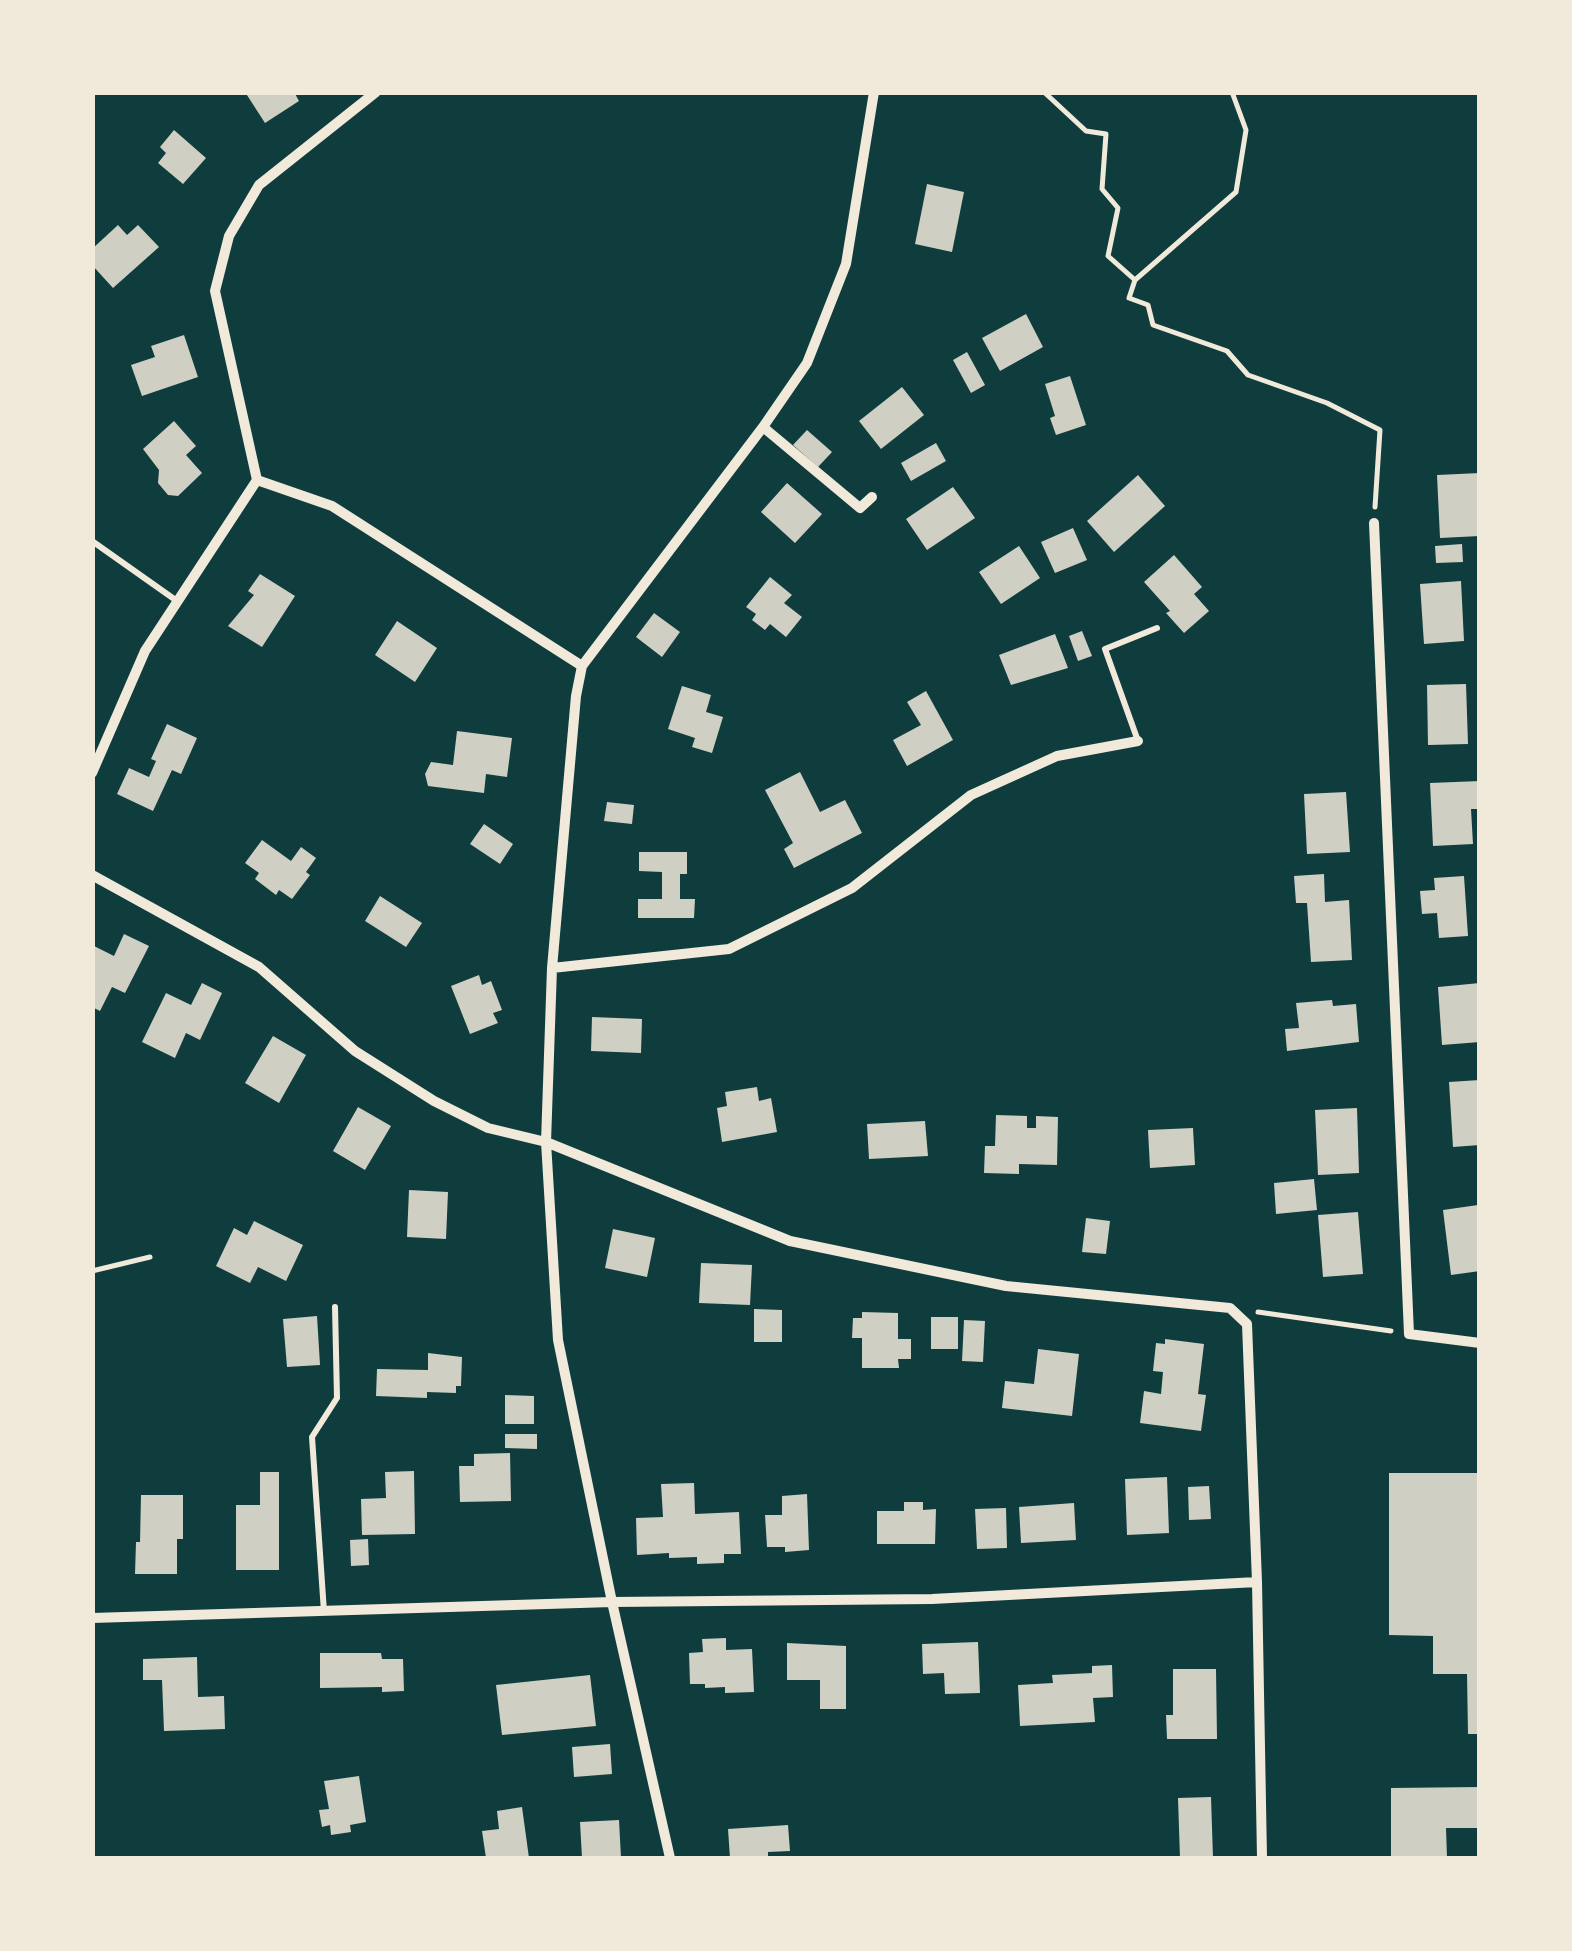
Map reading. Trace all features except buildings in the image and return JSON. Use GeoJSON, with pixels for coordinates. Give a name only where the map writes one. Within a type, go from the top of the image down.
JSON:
{"type":"FeatureCollection","features":[{"type":"Feature","properties":{"kind":"street"},"geometry":{"type":"LineString","coordinates":[[92,773],[145,651],[258,480],[214,292],[228,236],[259,185],[376,92]]}},
{"type":"Feature","properties":{"kind":"street"},"geometry":{"type":"LineString","coordinates":[[670,1858],[558,1340],[546,1142],[552,968],[576,696],[582,666],[807,363],[846,264],[874,92]]}},
{"type":"Feature","properties":{"kind":"street"},"geometry":{"type":"LineString","coordinates":[[763,426],[860,508],[872,497]]}},
{"type":"Feature","properties":{"kind":"street"},"geometry":{"type":"LineString","coordinates":[[258,480],[332,506],[582,666]]}},
{"type":"Feature","properties":{"kind":"street"},"geometry":{"type":"LineString","coordinates":[[1374,523],[1409,1334],[1480,1343]]}},
{"type":"Feature","properties":{"kind":"street"},"geometry":{"type":"LineString","coordinates":[[552,968],[729,949],[852,888],[971,796],[1058,756],[1138,741]]}},
{"type":"Feature","properties":{"kind":"street"},"geometry":{"type":"LineString","coordinates":[[92,875],[259,968],[355,1051],[434,1101],[488,1128],[546,1142],[790,1241],[1006,1286],[1230,1308],[1247,1324],[1262,1858]]}},
{"type":"Feature","properties":{"kind":"street"},"geometry":{"type":"LineString","coordinates":[[92,1618],[612,1602],[932,1599],[1257,1582]]}},
{"type":"Feature","properties":{"kind":"lane"},"geometry":{"type":"LineString","coordinates":[[92,541],[178,602]]}},
{"type":"Feature","properties":{"kind":"lane"},"geometry":{"type":"LineString","coordinates":[[1138,741],[1105,649],[1156,628]]}},
{"type":"Feature","properties":{"kind":"lane"},"geometry":{"type":"LineString","coordinates":[[324,1612],[312,1437],[337,1398],[335,1307]]}},
{"type":"Feature","properties":{"kind":"path"},"geometry":{"type":"LineString","coordinates":[[1044,92],[1086,131],[1106,134],[1102,189],[1118,208],[1108,256],[1135,280]]}},
{"type":"Feature","properties":{"kind":"path"},"geometry":{"type":"LineString","coordinates":[[1232,92],[1246,130],[1236,192],[1135,280],[1129,298],[1148,305],[1153,325],[1226,351],[1248,375],[1326,403],[1380,430],[1374,523]]}},
{"type":"Feature","properties":{"kind":"path"},"geometry":{"type":"LineString","coordinates":[[92,1271],[150,1257]]}},
{"type":"Feature","properties":{"kind":"path"},"geometry":{"type":"LineString","coordinates":[[1230,1308],[1409,1334]]}}]}
